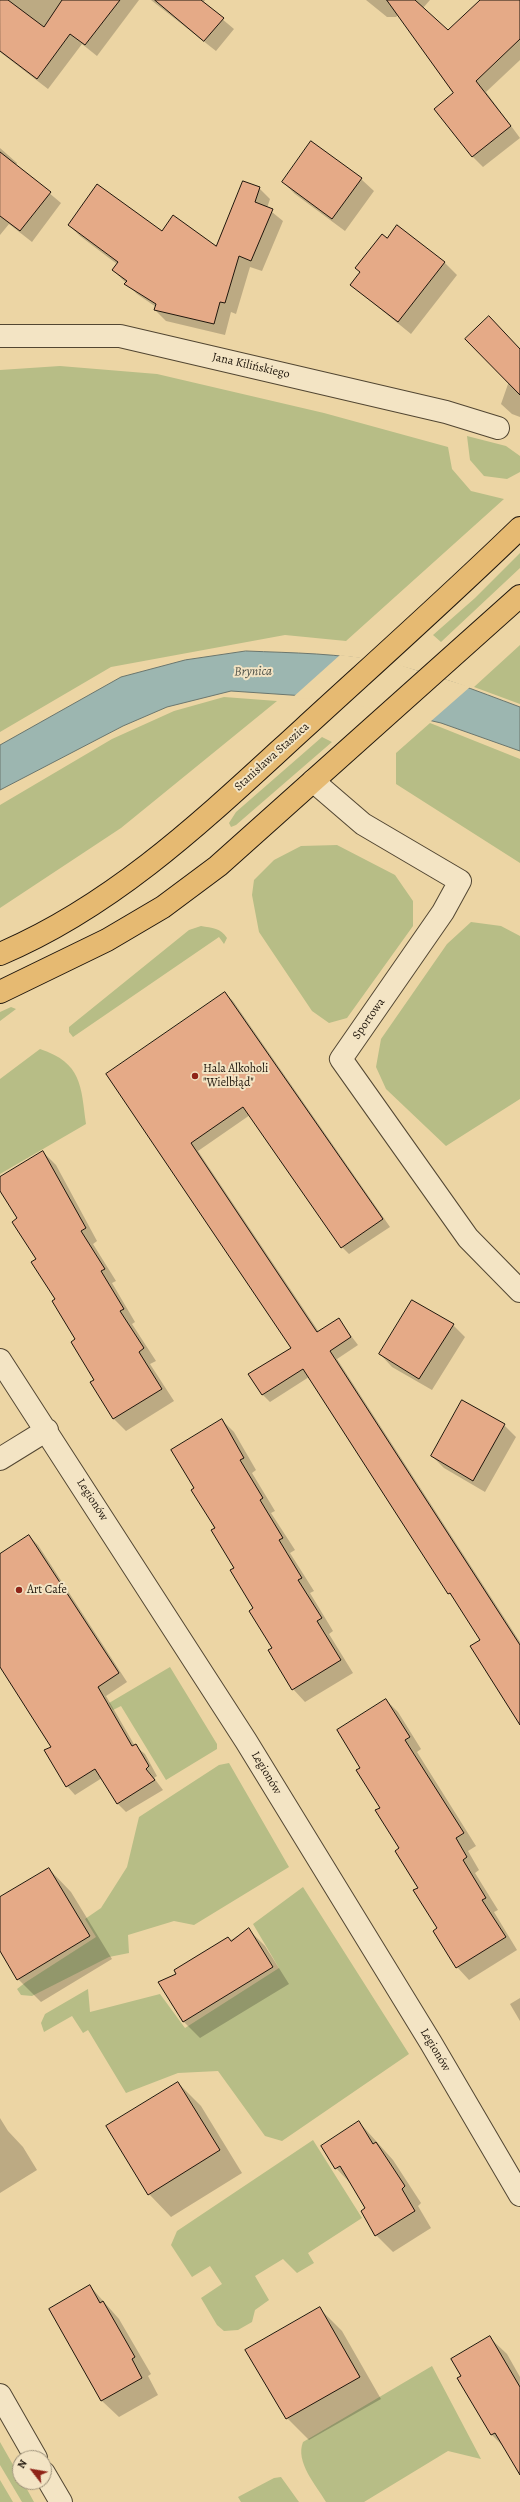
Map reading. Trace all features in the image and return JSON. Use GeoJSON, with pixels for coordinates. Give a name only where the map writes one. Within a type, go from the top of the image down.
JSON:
{"type":"FeatureCollection","features":[{"type":"Feature","properties":{"kind":"main road","name":"Stanisława Staszica"},"geometry":{"type":"LineString","coordinates":[[0,954],[80,913],[149,864],[214,810],[429,616],[520,528]]}},
{"type":"Feature","properties":{"kind":"main road"},"geometry":{"type":"LineString","coordinates":[[0,992],[107,940],[163,907],[218,866],[520,596]]}},
{"type":"Feature","properties":{"kind":"street","name":"Jana Kilińskiego"},"geometry":{"type":"LineString","coordinates":[[0,336],[120,336],[446,412],[498,428]]}},
{"type":"Feature","properties":{"kind":"street","name":"Sportowa"},"geometry":{"type":"LineString","coordinates":[[313,781],[363,824],[460,881],[443,912],[341,1059],[468,1238],[520,1291]]}},
{"type":"Feature","properties":{"kind":"street","name":"Legionów"},"geometry":{"type":"LineString","coordinates":[[0,1360],[47,1430],[246,1741],[432,2043],[520,2195]]}},
{"type":"Feature","properties":{"kind":"street"},"geometry":{"type":"LineString","coordinates":[[0,1459],[47,1430]]}},
{"type":"Feature","properties":{"kind":"street"},"geometry":{"type":"LineString","coordinates":[[0,2395],[31,2450]]}},
{"type":"Feature","properties":{"kind":"street"},"geometry":{"type":"LineString","coordinates":[[52,2487],[61,2502]]}},
{"type":"Feature","properties":{"kind":"green space"},"geometry":{"type":"Polygon","coordinates":[[[60,366],[157,374],[324,413],[448,447],[452,469],[471,491],[504,499],[346,641],[285,635],[111,667],[0,732],[0,370],[60,366]]]}},
{"type":"Feature","properties":{"kind":"green space"},"geometry":{"type":"Polygon","coordinates":[[[467,436],[506,446],[520,456],[520,472],[507,479],[484,476],[470,460],[467,436]]]}},
{"type":"Feature","properties":{"kind":"green space"},"geometry":{"type":"Polygon","coordinates":[[[520,553],[520,568],[441,642],[433,635],[475,598],[520,553]]]}},
{"type":"Feature","properties":{"kind":"green space"},"geometry":{"type":"Polygon","coordinates":[[[520,645],[520,704],[474,687],[520,645]]]}},
{"type":"Feature","properties":{"kind":"green space"},"geometry":{"type":"Polygon","coordinates":[[[224,697],[277,701],[121,828],[0,908],[0,805],[112,739],[174,711],[224,697]]]}},
{"type":"Feature","properties":{"kind":"green space"},"geometry":{"type":"Polygon","coordinates":[[[430,723],[520,759],[520,863],[396,784],[396,753],[430,723]]]}},
{"type":"Feature","properties":{"kind":"green space"},"geometry":{"type":"Polygon","coordinates":[[[322,737],[332,742],[236,825],[231,827],[229,823],[236,812],[322,737]]]}},
{"type":"Feature","properties":{"kind":"green space"},"geometry":{"type":"Polygon","coordinates":[[[337,845],[395,875],[413,901],[413,926],[347,1018],[329,1023],[312,1011],[259,932],[252,895],[254,880],[274,860],[301,846],[337,845]]]}},
{"type":"Feature","properties":{"kind":"green space"},"geometry":{"type":"Polygon","coordinates":[[[471,922],[501,926],[520,936],[520,1099],[446,1146],[386,1089],[376,1067],[381,1039],[447,944],[471,922]]]}},
{"type":"Feature","properties":{"kind":"green space"},"geometry":{"type":"Polygon","coordinates":[[[201,926],[216,929],[222,932],[227,938],[224,944],[219,937],[73,1037],[69,1032],[69,1027],[189,930],[201,926]]]}},
{"type":"Feature","properties":{"kind":"green space"},"geometry":{"type":"Polygon","coordinates":[[[11,1007],[16,1009],[0,1021],[0,1012],[11,1007]]]}},
{"type":"Feature","properties":{"kind":"green space"},"geometry":{"type":"Polygon","coordinates":[[[40,1049],[64,1061],[72,1069],[77,1078],[83,1098],[86,1124],[0,1174],[0,1079],[40,1049]]]}},
{"type":"Feature","properties":{"kind":"green space"},"geometry":{"type":"Polygon","coordinates":[[[170,1667],[217,1744],[217,1749],[166,1780],[121,1706],[113,1710],[109,1703],[170,1667]]]}},
{"type":"Feature","properties":{"kind":"green space"},"geometry":{"type":"Polygon","coordinates":[[[229,1763],[289,1867],[194,1925],[174,1921],[128,1935],[129,1953],[109,1957],[32,1996],[21,1995],[17,1989],[26,1982],[96,1937],[85,1919],[101,1908],[127,1867],[139,1817],[219,1765],[229,1763]]]}},
{"type":"Feature","properties":{"kind":"green space"},"geometry":{"type":"Polygon","coordinates":[[[303,1887],[409,2054],[282,2141],[265,2136],[218,2071],[178,2073],[126,2093],[88,2030],[83,2033],[72,2016],[44,2032],[41,2023],[45,2014],[88,1989],[90,2012],[160,1994],[185,2028],[279,1968],[253,1924],[303,1887]]]}},
{"type":"Feature","properties":{"kind":"green space"},"geometry":{"type":"Polygon","coordinates":[[[313,2140],[362,2218],[308,2253],[314,2263],[297,2273],[283,2259],[255,2276],[269,2300],[255,2310],[252,2322],[238,2330],[224,2331],[217,2325],[201,2298],[222,2284],[210,2266],[192,2277],[171,2245],[177,2231],[313,2140]]]}},
{"type":"Feature","properties":{"kind":"green space"},"geometry":{"type":"Polygon","coordinates":[[[432,2366],[481,2459],[448,2451],[364,2502],[326,2502],[312,2481],[304,2465],[301,2450],[303,2442],[432,2366]]]}},
{"type":"Feature","properties":{"kind":"green space"},"geometry":{"type":"Polygon","coordinates":[[[0,2442],[12,2463],[12,2485],[0,2465],[0,2442]]]}},
{"type":"Feature","properties":{"kind":"green space"},"geometry":{"type":"Polygon","coordinates":[[[281,2477],[299,2502],[241,2502],[238,2497],[274,2478],[281,2477]]]}},
{"type":"Feature","properties":{"kind":"green space"},"geometry":{"type":"Polygon","coordinates":[[[0,2480],[13,2502],[0,2502],[0,2480]]]}},
{"type":"Feature","properties":{"kind":"green space"},"geometry":{"type":"Polygon","coordinates":[[[15,2490],[27,2490],[34,2502],[22,2502],[15,2490]]]}},
{"type":"Feature","properties":{"kind":"water","name":"Brynica"},"geometry":{"type":"Polygon","coordinates":[[[246,651],[316,654],[369,660],[403,667],[471,689],[520,707],[520,751],[441,723],[335,698],[231,691],[167,707],[123,726],[0,790],[0,745],[121,677],[185,660],[246,651]]]}},
{"type":"Feature","properties":{"kind":"pier"},"geometry":{"type":"Polygon","coordinates":[[[340,655],[387,661],[470,687],[430,722],[335,700],[292,698],[340,655]]]}},
{"type":"Feature","properties":{"kind":"building"},"geometry":{"type":"Polygon","coordinates":[[[0,0],[8,0],[44,27],[62,0],[120,0],[85,45],[70,34],[37,79],[0,51],[0,0]]]}},
{"type":"Feature","properties":{"kind":"building"},"geometry":{"type":"Polygon","coordinates":[[[155,0],[201,0],[224,18],[204,41],[155,0]]]}},
{"type":"Feature","properties":{"kind":"building"},"geometry":{"type":"Polygon","coordinates":[[[387,0],[415,0],[448,30],[480,0],[520,0],[520,39],[476,81],[511,126],[472,157],[434,109],[453,93],[387,0]]]}},
{"type":"Feature","properties":{"kind":"building"},"geometry":{"type":"Polygon","coordinates":[[[311,141],[362,178],[332,219],[282,182],[311,141]]]}},
{"type":"Feature","properties":{"kind":"building"},"geometry":{"type":"Polygon","coordinates":[[[0,152],[51,192],[20,231],[0,216],[0,152]]]}},
{"type":"Feature","properties":{"kind":"building"},"geometry":{"type":"Polygon","coordinates":[[[243,181],[260,187],[255,202],[273,209],[251,261],[239,256],[225,303],[220,302],[214,324],[154,310],[156,304],[124,284],[127,281],[112,270],[118,262],[68,225],[97,184],[162,231],[173,215],[216,246],[243,181]]]}},
{"type":"Feature","properties":{"kind":"building"},"geometry":{"type":"Polygon","coordinates":[[[397,225],[445,262],[398,322],[350,285],[360,272],[355,268],[382,234],[387,238],[397,225]]]}},
{"type":"Feature","properties":{"kind":"building"},"geometry":{"type":"Polygon","coordinates":[[[489,316],[520,349],[520,395],[465,339],[489,316]]]}},
{"type":"Feature","properties":{"kind":"building"},"geometry":{"type":"Polygon","coordinates":[[[225,992],[383,1219],[341,1248],[243,1107],[191,1143],[317,1332],[339,1318],[351,1337],[330,1351],[520,1645],[520,1725],[470,1646],[480,1640],[450,1593],[448,1594],[303,1369],[262,1395],[248,1374],[291,1348],[106,1074],[225,992]]]}},
{"type":"Feature","properties":{"kind":"building"},"geometry":{"type":"Polygon","coordinates":[[[43,1151],[86,1228],[81,1231],[105,1269],[101,1271],[124,1309],[120,1311],[144,1348],[139,1352],[162,1389],[113,1419],[90,1382],[94,1380],[71,1342],[75,1339],[52,1301],[55,1299],[31,1262],[36,1259],[12,1222],[17,1218],[0,1191],[0,1177],[43,1151]]]}},
{"type":"Feature","properties":{"kind":"building"},"geometry":{"type":"Polygon","coordinates":[[[412,1300],[454,1324],[419,1379],[379,1354],[412,1300]]]}},
{"type":"Feature","properties":{"kind":"building"},"geometry":{"type":"Polygon","coordinates":[[[462,1400],[505,1424],[473,1481],[431,1456],[462,1400]]]}},
{"type":"Feature","properties":{"kind":"building"},"geometry":{"type":"Polygon","coordinates":[[[222,1419],[244,1458],[240,1460],[263,1498],[260,1500],[283,1538],[279,1540],[302,1578],[298,1580],[322,1618],[317,1621],[341,1660],[292,1690],[268,1650],[272,1648],[249,1611],[253,1608],[230,1570],[234,1568],[211,1530],[215,1528],[191,1490],[194,1488],[171,1450],[222,1419]]]}},
{"type":"Feature","properties":{"kind":"building"},"geometry":{"type":"Polygon","coordinates":[[[29,1535],[119,1673],[98,1687],[132,1746],[136,1744],[149,1766],[146,1769],[155,1780],[117,1804],[95,1769],[66,1787],[44,1750],[51,1747],[0,1667],[0,1554],[29,1535]]]}},
{"type":"Feature","properties":{"kind":"building"},"geometry":{"type":"Polygon","coordinates":[[[386,1699],[410,1737],[405,1740],[464,1833],[456,1838],[467,1857],[463,1860],[486,1898],[482,1900],[506,1937],[456,1968],[433,1931],[437,1928],[413,1890],[418,1888],[395,1851],[399,1848],[375,1810],[380,1808],[356,1770],[360,1768],[337,1730],[386,1699]]]}},
{"type":"Feature","properties":{"kind":"building"},"geometry":{"type":"Polygon","coordinates":[[[49,1868],[90,1936],[17,1980],[0,1951],[0,1897],[49,1868]]]}},
{"type":"Feature","properties":{"kind":"building"},"geometry":{"type":"Polygon","coordinates":[[[249,1928],[273,1967],[183,2022],[158,1982],[176,1974],[174,1970],[228,1937],[231,1941],[249,1928]]]}},
{"type":"Feature","properties":{"kind":"building"},"geometry":{"type":"Polygon","coordinates":[[[178,2082],[220,2150],[148,2195],[106,2126],[178,2082]]]}},
{"type":"Feature","properties":{"kind":"building"},"geometry":{"type":"Polygon","coordinates":[[[359,2121],[373,2144],[376,2142],[405,2186],[402,2189],[415,2211],[375,2236],[361,2211],[365,2208],[340,2166],[335,2169],[321,2146],[359,2121]]]}},
{"type":"Feature","properties":{"kind":"building"},"geometry":{"type":"Polygon","coordinates":[[[90,2285],[100,2303],[103,2301],[135,2357],[132,2359],[142,2378],[101,2401],[49,2309],[90,2285]]]}},
{"type":"Feature","properties":{"kind":"building"},"geometry":{"type":"Polygon","coordinates":[[[320,2307],[360,2377],[286,2419],[245,2350],[320,2307]]]}},
{"type":"Feature","properties":{"kind":"building"},"geometry":{"type":"Polygon","coordinates":[[[490,2336],[520,2387],[520,2475],[495,2433],[491,2435],[457,2378],[461,2376],[451,2359],[490,2336]]]}},
{"type":"Feature","properties":{"kind":"place","name":"Hala Alkoholi \"Wielbłąd\""},"geometry":{"type":"Point","coordinates":[195,1076]}},
{"type":"Feature","properties":{"kind":"place","name":"Art Cafe"},"geometry":{"type":"Point","coordinates":[19,1590]}}]}
